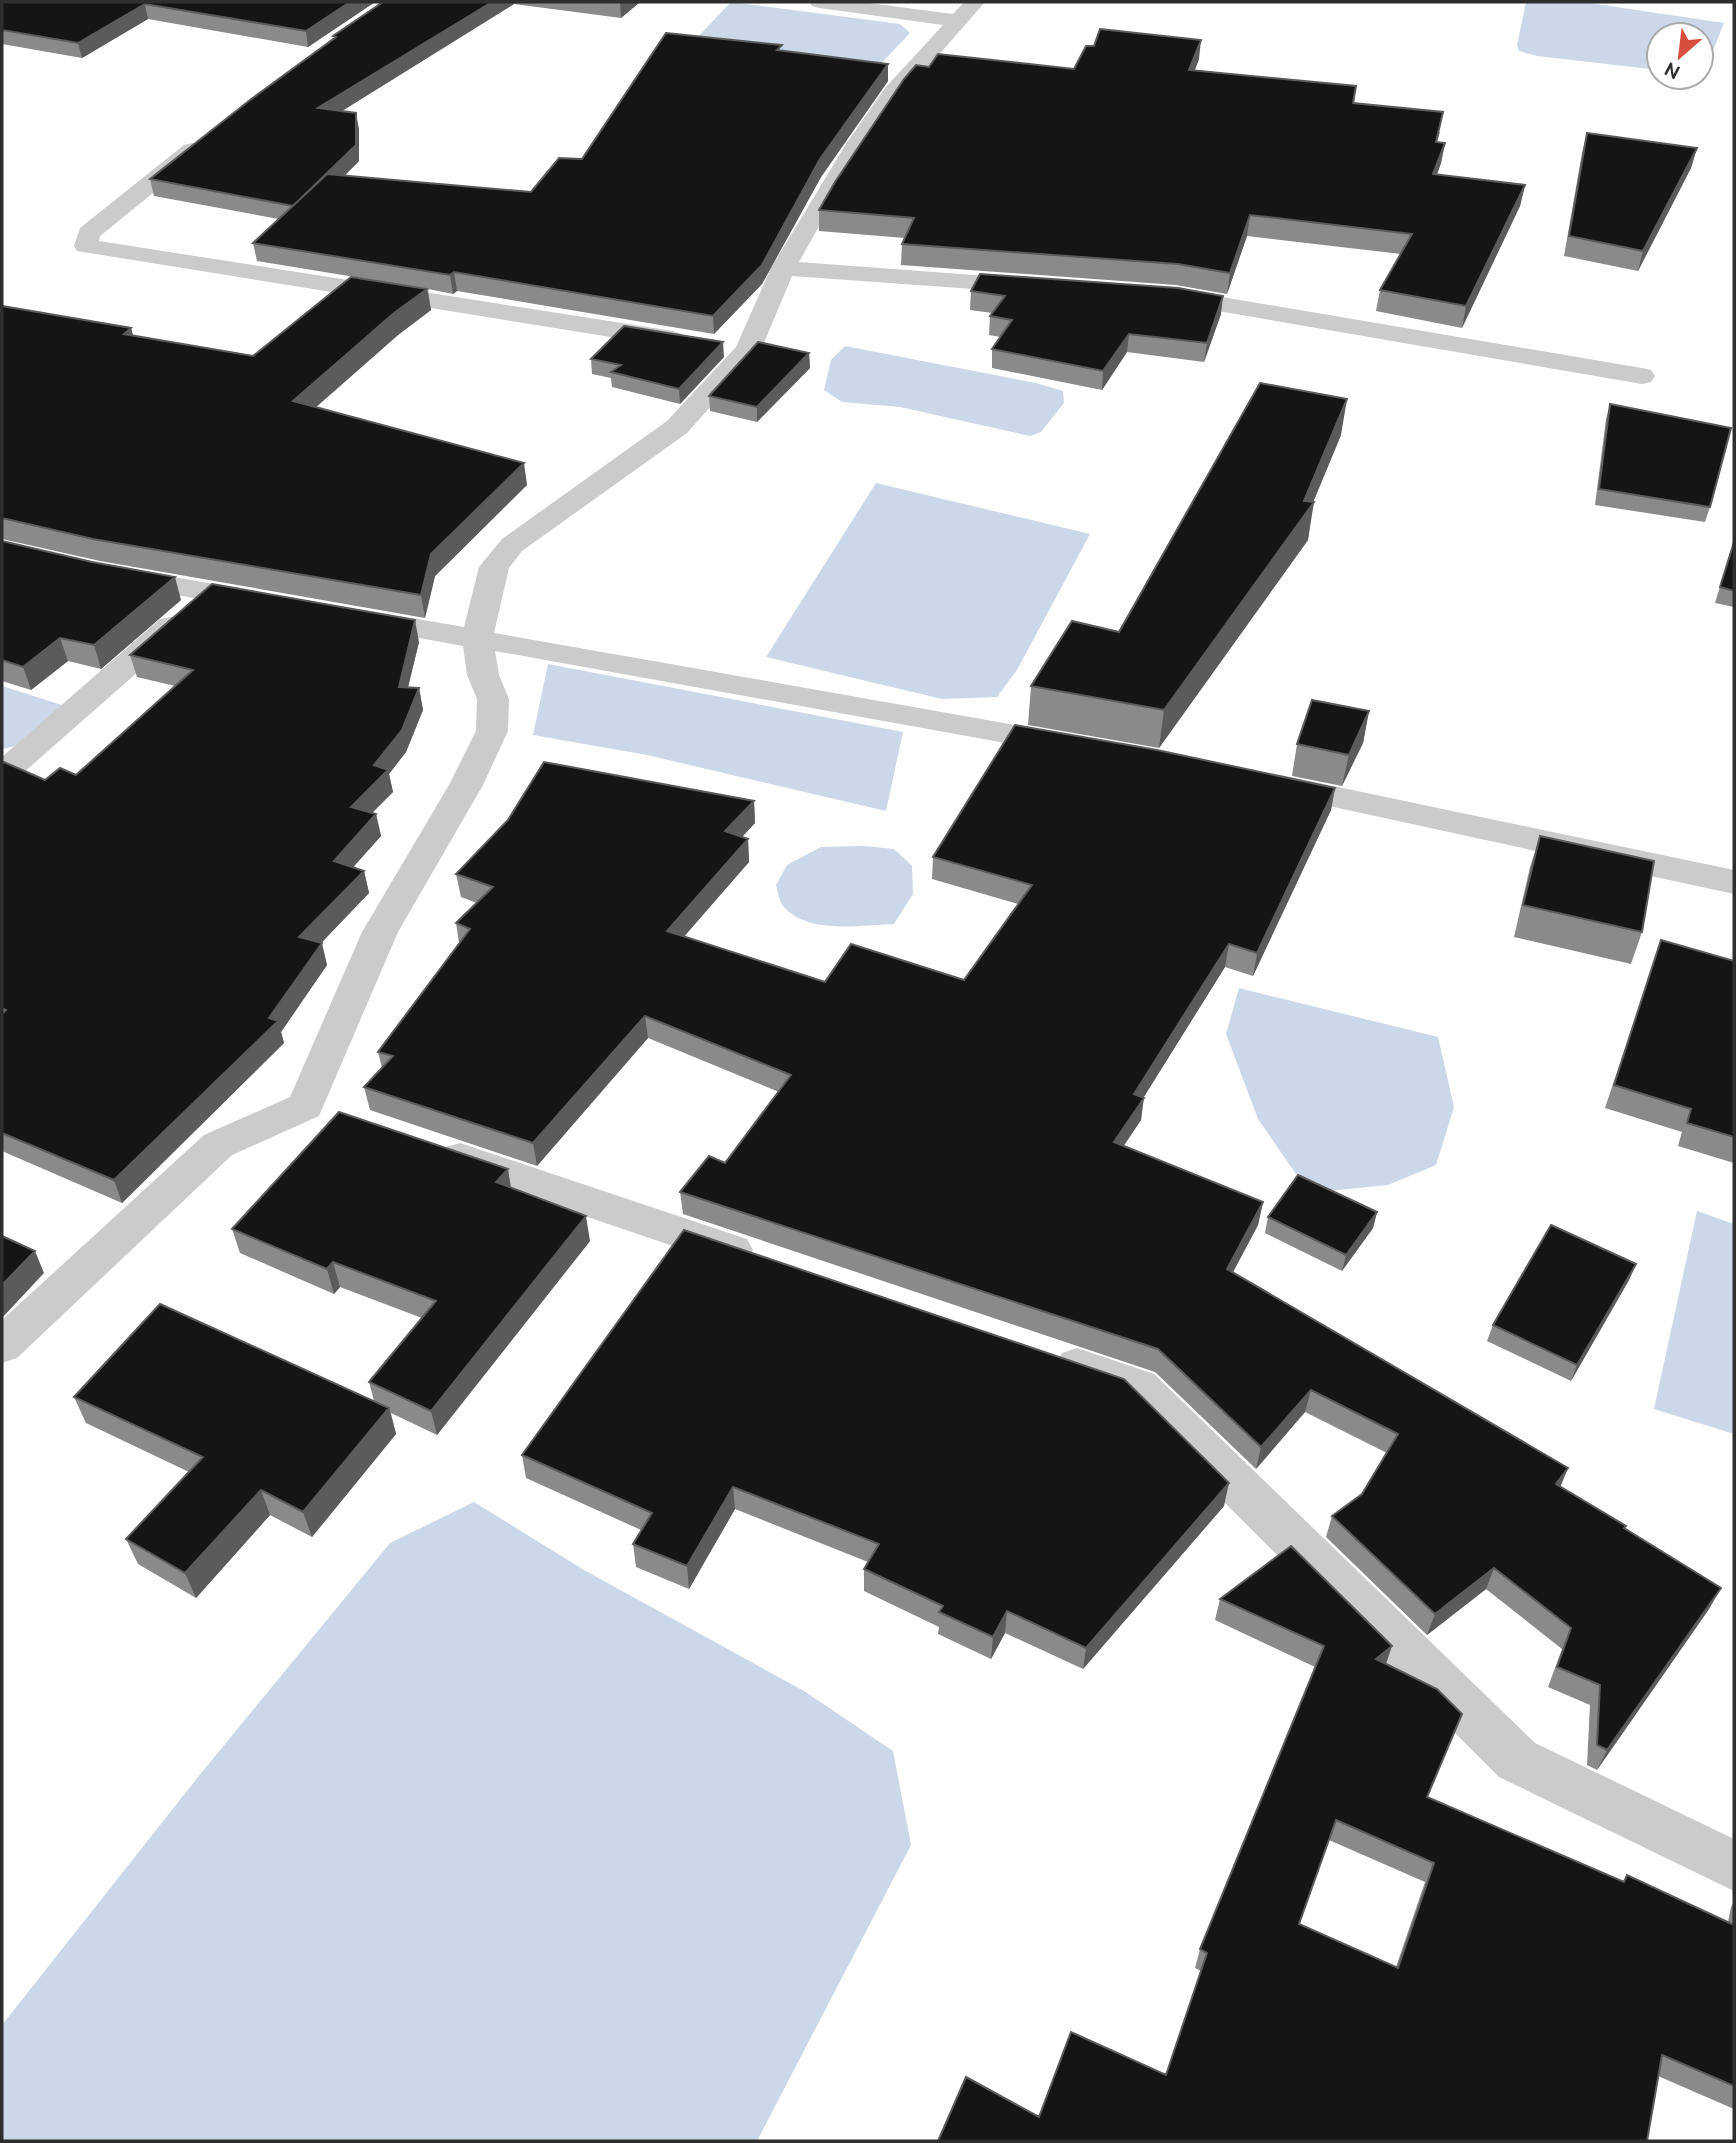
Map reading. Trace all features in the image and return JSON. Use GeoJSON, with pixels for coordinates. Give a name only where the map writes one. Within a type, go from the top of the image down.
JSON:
{"type":"FeatureCollection","features":[{"type":"Feature","properties":{"kind":"street"},"geometry":{"type":"LineString","coordinates":[[819,2],[965,11]]}},
{"type":"Feature","properties":{"kind":"street"},"geometry":{"type":"LineString","coordinates":[[2,1346],[218,1145],[325,1112],[380,932],[466,785],[492,731],[493,699],[483,675],[477,638],[494,567],[512,545],[677,427],[734,348],[821,201],[879,113],[965,11]]}},
{"type":"Feature","properties":{"kind":"street"},"geometry":{"type":"LineString","coordinates":[[206,139],[88,233],[86,246],[693,342]]}},
{"type":"Feature","properties":{"kind":"street"},"geometry":{"type":"LineString","coordinates":[[783,268],[1054,288]]}},
{"type":"Feature","properties":{"kind":"street"},"geometry":{"type":"LineString","coordinates":[[1149,294],[1176,296],[1642,376]]}},
{"type":"Feature","properties":{"kind":"street"},"geometry":{"type":"LineString","coordinates":[[99,573],[290,606]]}},
{"type":"Feature","properties":{"kind":"street"},"geometry":{"type":"LineString","coordinates":[[2,774],[210,593]]}},
{"type":"Feature","properties":{"kind":"street"},"geometry":{"type":"LineString","coordinates":[[330,613],[1087,748]]}},
{"type":"Feature","properties":{"kind":"street"},"geometry":{"type":"LineString","coordinates":[[1249,780],[1734,883]]}},
{"type":"Feature","properties":{"kind":"street"},"geometry":{"type":"LineString","coordinates":[[424,1146],[768,1262]]}},
{"type":"Feature","properties":{"kind":"street"},"geometry":{"type":"LineString","coordinates":[[1046,1356],[1138,1387],[1517,1760],[1734,1866]]}},
{"type":"Feature","properties":{"kind":"water"},"geometry":{"type":"Polygon","coordinates":[[[731,2],[900,24],[910,33],[875,70],[691,44],[731,2]]]}},
{"type":"Feature","properties":{"kind":"water"},"geometry":{"type":"Polygon","coordinates":[[[1526,2],[1583,2],[1711,21],[1645,21],[1645,68],[1537,56],[1519,51],[1517,45],[1526,2]]]}},
{"type":"Feature","properties":{"kind":"water"},"geometry":{"type":"Polygon","coordinates":[[[1715,22],[1724,23],[1715,46],[1715,22]]]}},
{"type":"Feature","properties":{"kind":"water"},"geometry":{"type":"Polygon","coordinates":[[[845,346],[1036,383],[1063,391],[1064,403],[1041,432],[1030,436],[900,407],[842,402],[824,390],[831,360],[845,346]]]}},
{"type":"Feature","properties":{"kind":"water"},"geometry":{"type":"Polygon","coordinates":[[[876,483],[1090,534],[1017,670],[997,697],[942,699],[766,657],[876,483]]]}},
{"type":"Feature","properties":{"kind":"water"},"geometry":{"type":"Polygon","coordinates":[[[548,664],[903,732],[886,811],[647,755],[533,735],[548,664]]]}},
{"type":"Feature","properties":{"kind":"water"},"geometry":{"type":"Polygon","coordinates":[[[2,686],[62,705],[16,746],[2,749],[2,686]]]}},
{"type":"Feature","properties":{"kind":"water"},"geometry":{"type":"Polygon","coordinates":[[[864,846],[894,849],[912,866],[913,894],[894,924],[820,925],[794,915],[783,906],[776,885],[787,865],[821,847],[864,846]]]}},
{"type":"Feature","properties":{"kind":"water"},"geometry":{"type":"Polygon","coordinates":[[[1239,988],[1438,1037],[1454,1107],[1436,1165],[1388,1185],[1309,1193],[1258,1119],[1226,1034],[1239,988]]]}},
{"type":"Feature","properties":{"kind":"water"},"geometry":{"type":"Polygon","coordinates":[[[1697,1211],[1734,1224],[1734,1434],[1654,1409],[1697,1211]]]}},
{"type":"Feature","properties":{"kind":"water"},"geometry":{"type":"Polygon","coordinates":[[[474,1502],[584,1570],[804,1691],[893,1751],[911,1845],[757,2141],[2,2141],[2,2025],[198,1777],[390,1543],[474,1502]]]}},
{"type":"Feature","properties":{"kind":"building"},"geometry":{"type":"Polygon","coordinates":[[[2,2],[350,2],[306,31],[145,4],[78,43],[2,30],[2,2]]]}},
{"type":"Feature","properties":{"kind":"building"},"geometry":{"type":"Polygon","coordinates":[[[383,2],[492,2],[318,108],[356,113],[356,145],[293,206],[150,179],[250,100],[336,37],[333,36],[383,2]]]}},
{"type":"Feature","properties":{"kind":"building"},"geometry":{"type":"Polygon","coordinates":[[[1100,29],[1201,40],[1189,70],[1356,86],[1353,103],[1443,112],[1436,142],[1445,143],[1433,174],[1525,185],[1466,306],[1380,290],[1412,234],[1250,215],[1230,273],[1178,264],[902,244],[914,218],[819,210],[835,182],[916,65],[929,67],[938,54],[1074,69],[1086,46],[1094,46],[1100,29]]]}},
{"type":"Feature","properties":{"kind":"building"},"geometry":{"type":"Polygon","coordinates":[[[666,33],[782,45],[777,50],[888,64],[820,159],[762,265],[713,316],[454,272],[450,275],[253,243],[327,174],[531,192],[559,158],[582,159],[666,33]]]}},
{"type":"Feature","properties":{"kind":"building"},"geometry":{"type":"Polygon","coordinates":[[[1587,133],[1697,148],[1643,251],[1569,236],[1587,133]]]}},
{"type":"Feature","properties":{"kind":"building"},"geometry":{"type":"Polygon","coordinates":[[[980,274],[1178,288],[1223,296],[1207,343],[1129,334],[1103,371],[992,349],[1012,320],[990,316],[1005,296],[971,291],[980,274]]]}},
{"type":"Feature","properties":{"kind":"building"},"geometry":{"type":"Polygon","coordinates":[[[351,277],[427,289],[394,313],[293,401],[524,463],[431,554],[421,595],[93,539],[2,518],[2,306],[131,328],[124,334],[253,356],[351,277]]]}},
{"type":"Feature","properties":{"kind":"building"},"geometry":{"type":"Polygon","coordinates":[[[624,326],[723,342],[679,389],[611,372],[621,365],[591,359],[624,326]]]}},
{"type":"Feature","properties":{"kind":"building"},"geometry":{"type":"Polygon","coordinates":[[[758,342],[809,353],[757,407],[709,396],[758,342]]]}},
{"type":"Feature","properties":{"kind":"building"},"geometry":{"type":"Polygon","coordinates":[[[1260,383],[1347,399],[1304,501],[1314,502],[1164,710],[1031,686],[1072,621],[1119,632],[1260,383]]]}},
{"type":"Feature","properties":{"kind":"building"},"geometry":{"type":"Polygon","coordinates":[[[1610,404],[1731,428],[1710,507],[1599,489],[1610,404]]]}},
{"type":"Feature","properties":{"kind":"building"},"geometry":{"type":"Polygon","coordinates":[[[2,541],[92,562],[175,577],[94,645],[60,638],[23,667],[2,660],[2,541]]]}},
{"type":"Feature","properties":{"kind":"building"},"geometry":{"type":"Polygon","coordinates":[[[1734,542],[1734,591],[1720,587],[1734,542]]]}},
{"type":"Feature","properties":{"kind":"building"},"geometry":{"type":"Polygon","coordinates":[[[212,584],[415,620],[399,687],[419,688],[402,730],[374,765],[388,770],[351,807],[376,814],[334,861],[364,871],[299,937],[322,943],[269,1018],[278,1021],[114,1180],[2,1133],[2,1014],[6,1010],[2,1008],[2,763],[45,780],[60,768],[76,775],[193,670],[130,655],[212,584]]]}},
{"type":"Feature","properties":{"kind":"building"},"geometry":{"type":"Polygon","coordinates":[[[1312,700],[1369,711],[1349,755],[1297,744],[1312,700]]]}},
{"type":"Feature","properties":{"kind":"building"},"geometry":{"type":"Polygon","coordinates":[[[1015,725],[1157,750],[1335,788],[1257,953],[1229,944],[1134,1094],[1144,1098],[1114,1142],[1263,1202],[1227,1269],[1568,1468],[1556,1484],[1721,1588],[1607,1750],[1597,1745],[1600,1685],[1557,1667],[1571,1628],[1494,1568],[1435,1614],[1332,1516],[1362,1494],[1398,1434],[1311,1390],[1261,1447],[1158,1349],[680,1192],[709,1156],[725,1163],[791,1075],[645,1016],[533,1143],[364,1087],[393,1056],[378,1052],[470,929],[456,923],[493,887],[456,874],[508,820],[544,762],[754,801],[725,831],[748,839],[667,931],[825,982],[851,944],[964,980],[1032,885],[933,857],[1015,725]]]}},
{"type":"Feature","properties":{"kind":"building"},"geometry":{"type":"Polygon","coordinates":[[[1540,836],[1654,861],[1642,932],[1523,905],[1540,836]]]}},
{"type":"Feature","properties":{"kind":"building"},"geometry":{"type":"Polygon","coordinates":[[[1661,940],[1734,961],[1734,1137],[1687,1123],[1691,1109],[1614,1085],[1661,940]]]}},
{"type":"Feature","properties":{"kind":"building"},"geometry":{"type":"Polygon","coordinates":[[[339,1112],[508,1169],[496,1182],[586,1216],[431,1411],[369,1382],[436,1301],[333,1262],[327,1269],[232,1229],[339,1112]]]}},
{"type":"Feature","properties":{"kind":"building"},"geometry":{"type":"Polygon","coordinates":[[[1298,1175],[1377,1212],[1346,1255],[1268,1217],[1298,1175]]]}},
{"type":"Feature","properties":{"kind":"building"},"geometry":{"type":"Polygon","coordinates":[[[1551,1225],[1636,1264],[1577,1365],[1493,1325],[1551,1225]]]}},
{"type":"Feature","properties":{"kind":"building"},"geometry":{"type":"Polygon","coordinates":[[[684,1230],[1124,1379],[1229,1483],[1086,1648],[1007,1611],[993,1637],[939,1612],[943,1606],[864,1569],[879,1544],[733,1487],[687,1566],[633,1544],[652,1513],[522,1455],[684,1230]]]}},
{"type":"Feature","properties":{"kind":"building"},"geometry":{"type":"Polygon","coordinates":[[[2,1236],[35,1251],[2,1285],[2,1236]]]}},
{"type":"Feature","properties":{"kind":"building"},"geometry":{"type":"Polygon","coordinates":[[[160,1304],[389,1408],[303,1512],[261,1490],[185,1573],[126,1539],[203,1457],[74,1397],[160,1304]]]}},
{"type":"Feature","properties":{"kind":"building"},"geometry":{"type":"Polygon","coordinates":[[[1291,1546],[1392,1646],[1376,1659],[1437,1689],[1462,1714],[1427,1797],[1624,1882],[1627,1875],[1734,1925],[1734,2086],[1662,2055],[1647,2141],[938,2141],[966,2077],[1039,2117],[1071,2032],[1166,2075],[1207,1953],[1200,1949],[1324,1646],[1220,1599],[1291,1546]],[[1336,1820],[1299,1924],[1398,1968],[1434,1863],[1336,1820]]]}}]}
